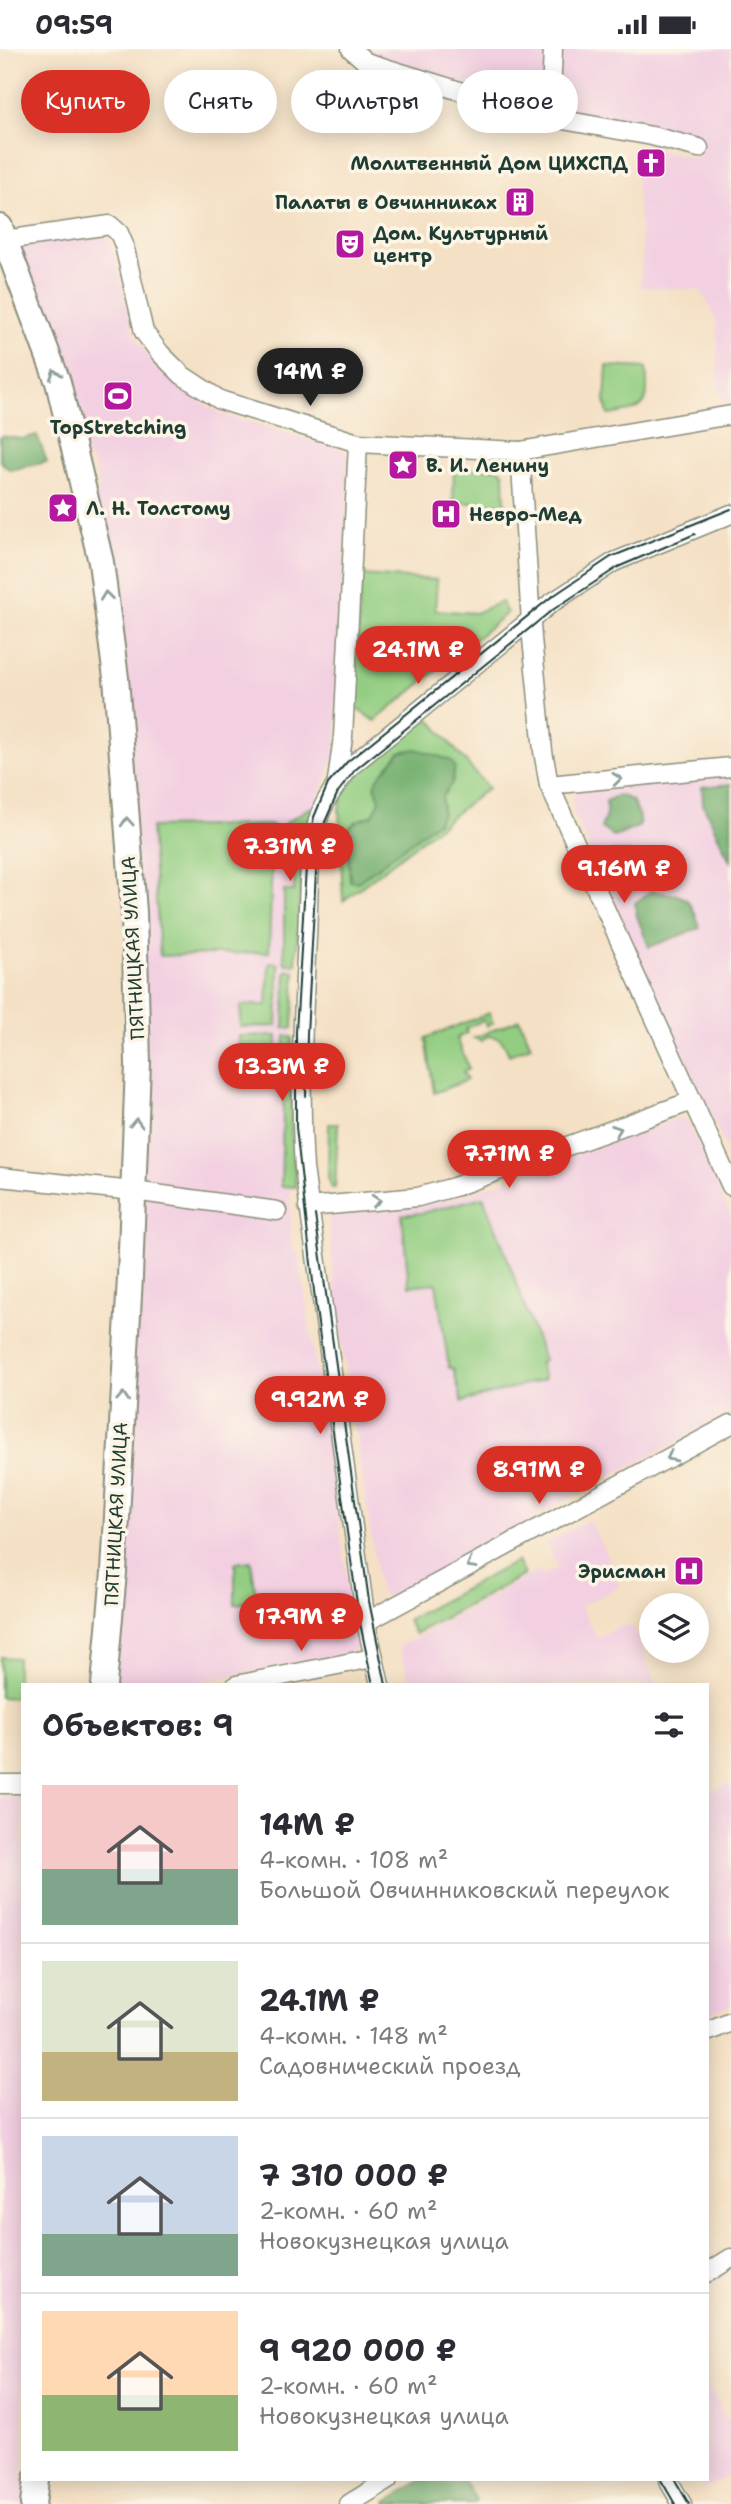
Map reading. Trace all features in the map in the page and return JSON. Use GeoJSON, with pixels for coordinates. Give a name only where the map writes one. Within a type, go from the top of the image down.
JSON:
{"type":"FeatureCollection","features":[{"type":"Feature","properties":{"kind":"street"},"geometry":{"type":"LineString","coordinates":[[351,49],[366,62],[457,90]]}},
{"type":"Feature","properties":{"kind":"street"},"geometry":{"type":"LineString","coordinates":[[552,70],[553,49]]}},
{"type":"Feature","properties":{"kind":"street"},"geometry":{"type":"LineString","coordinates":[[578,123],[652,136],[699,148]]}},
{"type":"Feature","properties":{"kind":"street"},"geometry":{"type":"LineString","coordinates":[[2,233],[110,225],[121,235],[144,332],[160,353],[183,375],[220,400],[358,443],[520,451],[731,415]]}},
{"type":"Feature","properties":{"kind":"street","name":"ПЯТНИЦКАЯ УЛИЦА"},"geometry":{"type":"LineString","coordinates":[[2,233],[58,382],[101,562],[116,678],[134,912],[138,1064],[130,1277],[114,1572],[104,1683]]}},
{"type":"Feature","properties":{"kind":"street"},"geometry":{"type":"LineString","coordinates":[[336,785],[343,737],[358,443]]}},
{"type":"Feature","properties":{"kind":"street"},"geometry":{"type":"LineString","coordinates":[[520,451],[531,619],[543,751],[549,785],[731,1186]]}},
{"type":"Feature","properties":{"kind":"street"},"geometry":{"type":"LineString","coordinates":[[379,1683],[366,1622],[308,1207],[301,1126],[311,852],[318,818],[336,785],[351,766],[531,619],[614,562],[731,514]]}},
{"type":"Feature","properties":{"kind":"street"},"geometry":{"type":"LineString","coordinates":[[549,785],[731,767]]}},
{"type":"Feature","properties":{"kind":"street"},"geometry":{"type":"LineString","coordinates":[[308,1207],[406,1198],[454,1187],[692,1101]]}},
{"type":"Feature","properties":{"kind":"street"},"geometry":{"type":"LineString","coordinates":[[0,1177],[133,1191],[277,1211]]}},
{"type":"Feature","properties":{"kind":"street"},"geometry":{"type":"LineString","coordinates":[[366,1622],[731,1424]]}},
{"type":"Feature","properties":{"kind":"street"},"geometry":{"type":"LineString","coordinates":[[246,1683],[373,1658]]}},
{"type":"Feature","properties":{"kind":"street"},"geometry":{"type":"LineString","coordinates":[[0,1783],[21,1783]]}},
{"type":"Feature","properties":{"kind":"street"},"geometry":{"type":"LineString","coordinates":[[709,2031],[731,2022]]}},
{"type":"Feature","properties":{"kind":"street"},"geometry":{"type":"LineString","coordinates":[[709,2272],[731,2258]]}},
{"type":"Feature","properties":{"kind":"street"},"geometry":{"type":"LineString","coordinates":[[33,2504],[36,2481]]}},
{"type":"Feature","properties":{"kind":"street"},"geometry":{"type":"LineString","coordinates":[[349,2504],[385,2481]]}},
{"type":"Feature","properties":{"kind":"street"},"geometry":{"type":"LineString","coordinates":[[669,2481],[682,2504]]}},
{"type":"Feature","properties":{"kind":"shaded area"},"geometry":{"type":"Polygon","coordinates":[[[358,49],[731,49],[731,407],[722,398],[718,388],[717,322],[701,290],[640,287],[642,254],[635,165],[640,145],[697,158],[701,141],[578,117],[578,70],[457,70],[457,84],[443,80],[443,70],[410,70],[378,60],[358,49]]]}},
{"type":"Feature","properties":{"kind":"shaded area"},"geometry":{"type":"Polygon","coordinates":[[[97,235],[107,238],[113,249],[134,335],[162,373],[206,406],[227,416],[337,447],[343,450],[348,458],[336,753],[310,816],[303,851],[292,1037],[291,1125],[296,1186],[290,1188],[291,1243],[299,1256],[357,1646],[353,1651],[195,1683],[110,1683],[139,1283],[108,562],[112,554],[107,529],[101,527],[95,497],[99,490],[93,462],[86,458],[81,435],[85,428],[69,371],[39,290],[31,287],[20,250],[23,245],[97,235]]]}},
{"type":"Feature","properties":{"kind":"shaded area"},"geometry":{"type":"Polygon","coordinates":[[[731,775],[731,1159],[574,814],[572,802],[577,792],[585,789],[731,775]]]}},
{"type":"Feature","properties":{"kind":"shaded area"},"geometry":{"type":"Polygon","coordinates":[[[677,1118],[689,1123],[731,1216],[731,1413],[579,1493],[395,1597],[384,1596],[380,1592],[336,1305],[329,1218],[334,1213],[396,1210],[458,1197],[677,1118]]]}},
{"type":"Feature","properties":{"kind":"shaded area"},"geometry":{"type":"Polygon","coordinates":[[[589,1520],[619,1587],[580,1606],[597,1638],[622,1625],[634,1628],[639,1641],[639,1663],[648,1663],[655,1683],[410,1683],[399,1646],[539,1570],[543,1576],[558,1568],[546,1543],[589,1520]]]}},
{"type":"Feature","properties":{"kind":"shaded area"},"geometry":{"type":"Polygon","coordinates":[[[731,1783],[731,2005],[709,2013],[709,1791],[731,1783]]]}},
{"type":"Feature","properties":{"kind":"shaded area"},"geometry":{"type":"Polygon","coordinates":[[[0,1797],[21,1797],[21,2481],[28,2481],[25,2504],[0,2504],[0,1797]]]}},
{"type":"Feature","properties":{"kind":"shaded area"},"geometry":{"type":"Polygon","coordinates":[[[709,2387],[731,2426],[731,2474],[705,2488],[702,2481],[709,2481],[709,2387]]]}},
{"type":"Feature","properties":{"kind":"green space"},"geometry":{"type":"Polygon","coordinates":[[[607,366],[646,368],[647,391],[643,404],[631,411],[608,415],[605,400],[607,366]]]}},
{"type":"Feature","properties":{"kind":"green space"},"geometry":{"type":"Polygon","coordinates":[[[37,435],[47,462],[10,470],[0,461],[2,436],[23,439],[37,435]]]}},
{"type":"Feature","properties":{"kind":"green space"},"geometry":{"type":"Polygon","coordinates":[[[454,467],[500,469],[504,474],[505,505],[453,502],[454,467]]]}},
{"type":"Feature","properties":{"kind":"green space"},"geometry":{"type":"Polygon","coordinates":[[[361,575],[437,580],[435,610],[475,613],[501,602],[507,613],[375,721],[354,707],[361,575]]]}},
{"type":"Feature","properties":{"kind":"green space"},"geometry":{"type":"Polygon","coordinates":[[[428,717],[488,788],[343,901],[339,809],[345,791],[359,774],[428,717]]]}},
{"type":"Feature","properties":{"kind":"green space"},"geometry":{"type":"Polygon","coordinates":[[[416,749],[450,760],[455,767],[452,783],[442,797],[442,814],[437,822],[358,882],[350,881],[344,832],[357,821],[373,815],[380,800],[375,785],[378,778],[400,752],[416,749]]]}},
{"type":"Feature","properties":{"kind":"green space"},"geometry":{"type":"Polygon","coordinates":[[[731,784],[731,863],[703,804],[702,787],[731,784]]]}},
{"type":"Feature","properties":{"kind":"green space"},"geometry":{"type":"Polygon","coordinates":[[[618,795],[632,800],[640,826],[614,837],[601,828],[606,815],[606,801],[618,795]]]}},
{"type":"Feature","properties":{"kind":"green space"},"geometry":{"type":"Polygon","coordinates":[[[309,808],[313,809],[303,851],[296,964],[286,964],[284,891],[294,891],[294,862],[284,862],[284,824],[309,808]]]}},
{"type":"Feature","properties":{"kind":"green space"},"geometry":{"type":"Polygon","coordinates":[[[273,825],[269,952],[160,956],[151,827],[273,825]]]}},
{"type":"Feature","properties":{"kind":"green space"},"geometry":{"type":"Polygon","coordinates":[[[611,852],[629,853],[634,871],[626,886],[618,880],[614,872],[611,852]]]}},
{"type":"Feature","properties":{"kind":"green space"},"geometry":{"type":"Polygon","coordinates":[[[651,891],[684,898],[693,908],[700,928],[649,947],[635,903],[651,891]]]}},
{"type":"Feature","properties":{"kind":"green space"},"geometry":{"type":"Polygon","coordinates":[[[269,963],[278,963],[279,969],[277,1026],[240,1027],[241,1005],[267,1005],[269,963]]]}},
{"type":"Feature","properties":{"kind":"green space"},"geometry":{"type":"Polygon","coordinates":[[[286,971],[295,971],[293,1028],[284,1028],[286,971]]]}},
{"type":"Feature","properties":{"kind":"green space"},"geometry":{"type":"Polygon","coordinates":[[[489,1013],[493,1023],[487,1026],[484,1020],[466,1028],[467,1033],[457,1038],[469,1069],[463,1072],[467,1080],[434,1093],[426,1038],[489,1013]]]}},
{"type":"Feature","properties":{"kind":"green space"},"geometry":{"type":"Polygon","coordinates":[[[519,1019],[531,1046],[509,1055],[504,1044],[496,1037],[487,1036],[482,1041],[474,1038],[519,1019]]]}},
{"type":"Feature","properties":{"kind":"green space"},"geometry":{"type":"Polygon","coordinates":[[[239,1036],[277,1036],[275,1081],[237,1079],[239,1036]]]}},
{"type":"Feature","properties":{"kind":"green space"},"geometry":{"type":"Polygon","coordinates":[[[285,1036],[292,1037],[291,1125],[296,1187],[281,1186],[285,1036]]]}},
{"type":"Feature","properties":{"kind":"green space"},"geometry":{"type":"Polygon","coordinates":[[[329,1124],[338,1124],[335,1188],[332,1188],[328,1179],[329,1124]]]}},
{"type":"Feature","properties":{"kind":"green space"},"geometry":{"type":"Polygon","coordinates":[[[483,1197],[544,1360],[539,1363],[545,1379],[462,1402],[453,1368],[449,1368],[436,1283],[409,1286],[402,1215],[422,1213],[483,1197]]]}},
{"type":"Feature","properties":{"kind":"green space"},"geometry":{"type":"Polygon","coordinates":[[[251,1561],[257,1601],[235,1604],[235,1563],[251,1561]]]}},
{"type":"Feature","properties":{"kind":"green space"},"geometry":{"type":"Polygon","coordinates":[[[517,1561],[524,1575],[415,1634],[407,1620],[517,1561]]]}},
{"type":"Feature","properties":{"kind":"green space"},"geometry":{"type":"Polygon","coordinates":[[[0,1657],[17,1658],[17,1698],[0,1697],[0,1657]]]}},
{"type":"Feature","properties":{"kind":"green space"},"geometry":{"type":"Polygon","coordinates":[[[420,2481],[464,2481],[477,2501],[473,2504],[387,2502],[420,2481]]]}},
{"type":"Feature","properties":{"kind":"tram line"},"geometry":{"type":"LineString","coordinates":[[373,1683],[359,1618],[316,1309],[296,1127],[296,1032],[307,851],[314,817],[328,784],[347,762],[550,598],[611,557],[731,509]]}},
{"type":"Feature","properties":{"kind":"tram line"},"geometry":{"type":"LineString","coordinates":[[306,1096],[317,854],[325,822],[338,792],[355,770],[551,611],[618,567],[695,534]]}},
{"type":"Feature","properties":{"kind":"tram line"},"geometry":{"type":"LineString","coordinates":[[315,1215],[369,1601],[386,1683]]}},
{"type":"Feature","properties":{"kind":"tram line"},"geometry":{"type":"LineString","coordinates":[[662,2481],[675,2504]]}},
{"type":"Feature","properties":{"kind":"tram line"},"geometry":{"type":"LineString","coordinates":[[676,2481],[689,2504]]}},
{"type":"Feature","properties":{"kind":"place","name":"Молитвенный Дом ЦИХСПД"},"geometry":{"type":"Point","coordinates":[651,163]}},
{"type":"Feature","properties":{"kind":"place","name":"Палаты в Овчинниках"},"geometry":{"type":"Point","coordinates":[520,202]}},
{"type":"Feature","properties":{"kind":"place","name":"Дом. Культурный центр"},"geometry":{"type":"Point","coordinates":[350,244]}},
{"type":"Feature","properties":{"kind":"place","name":"TopStretching"},"geometry":{"type":"Point","coordinates":[118,396]}},
{"type":"Feature","properties":{"kind":"place","name":"В. И. Ленину"},"geometry":{"type":"Point","coordinates":[403,465]}},
{"type":"Feature","properties":{"kind":"place","name":"Л. Н. Толстому"},"geometry":{"type":"Point","coordinates":[63,508]}},
{"type":"Feature","properties":{"kind":"place","name":"Невро-Мед"},"geometry":{"type":"Point","coordinates":[446,514]}},
{"type":"Feature","properties":{"kind":"place","name":"Эрисман"},"geometry":{"type":"Point","coordinates":[689,1571]}}]}
